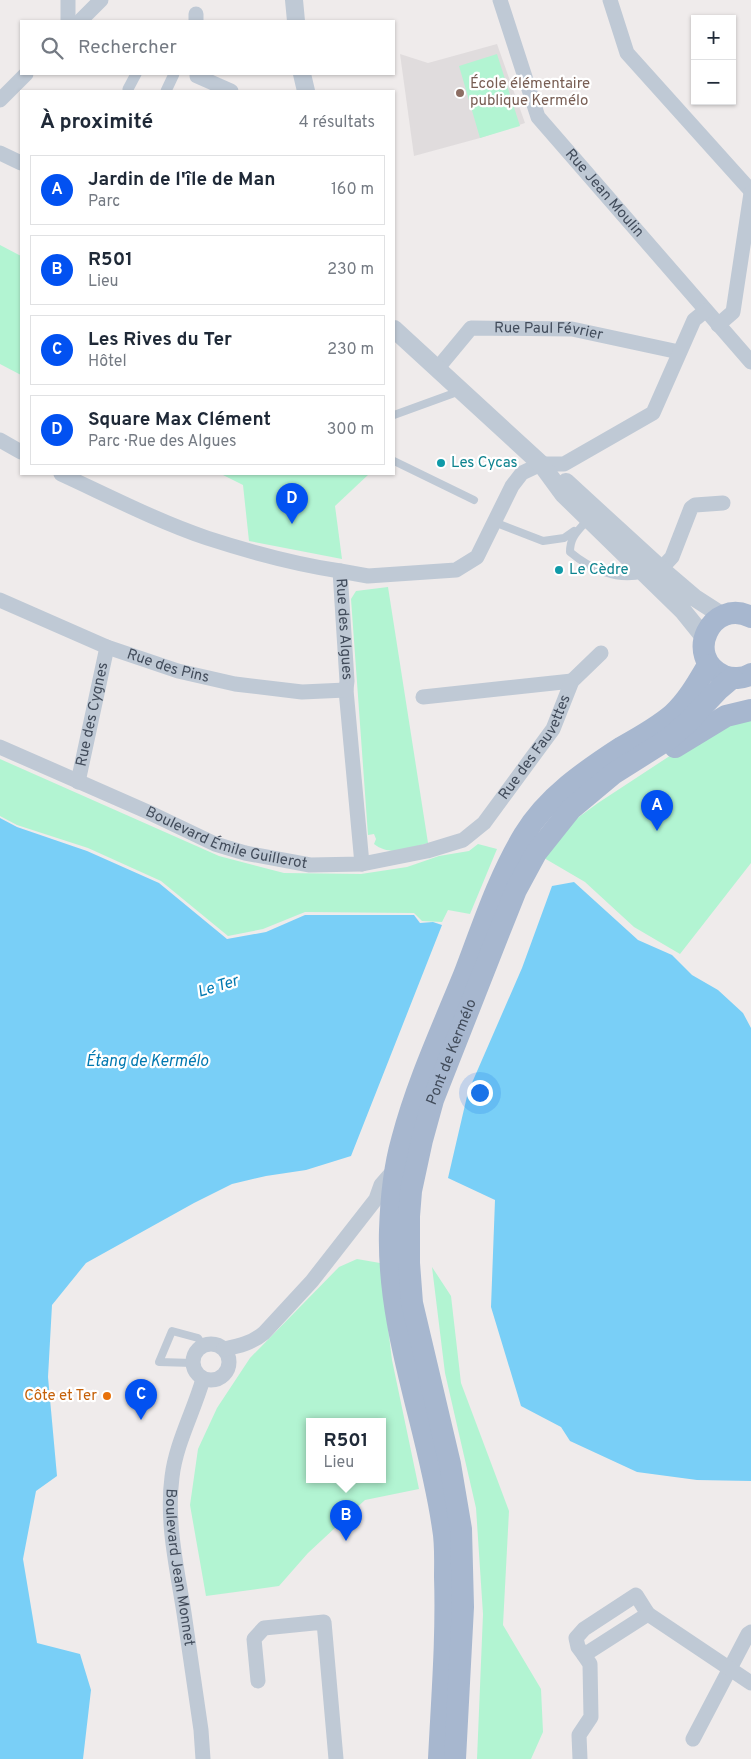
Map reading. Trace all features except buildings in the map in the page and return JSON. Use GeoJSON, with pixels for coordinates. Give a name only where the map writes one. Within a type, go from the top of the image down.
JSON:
{"type":"FeatureCollection","features":[{"type":"Feature","properties":{"kind":"main road"},"geometry":{"type":"LineString","coordinates":[[742,676],[727,677],[708,664],[704,649],[704,638],[706,631],[713,622],[723,616],[734,613],[751,618]]}},
{"type":"Feature","properties":{"kind":"main road"},"geometry":{"type":"LineString","coordinates":[[489,933],[503,875],[522,837],[535,818],[553,798],[597,763],[653,729],[674,713],[691,694],[708,664]]}},
{"type":"Feature","properties":{"kind":"main road"},"geometry":{"type":"LineString","coordinates":[[489,933],[536,853],[571,809],[613,774],[670,738],[688,722],[718,689],[742,676]]}},
{"type":"Feature","properties":{"kind":"main road"},"geometry":{"type":"LineString","coordinates":[[571,809],[606,791],[726,716],[751,710]]}},
{"type":"Feature","properties":{"kind":"main road","name":"Pont de Kermélo"},"geometry":{"type":"LineString","coordinates":[[405,1170],[433,1100],[489,933]]}},
{"type":"Feature","properties":{"kind":"main road"},"geometry":{"type":"LineString","coordinates":[[405,1170],[390,1230],[395,1309],[404,1358],[431,1465],[444,1531],[446,1607],[439,1759]]}},
{"type":"Feature","properties":{"kind":"main road"},"geometry":{"type":"LineString","coordinates":[[405,1170],[409,1216],[412,1302],[450,1464],[461,1529],[463,1607],[455,1759]]}},
{"type":"Feature","properties":{"kind":"street"},"geometry":{"type":"LineString","coordinates":[[68,0],[68,20]]}},
{"type":"Feature","properties":{"kind":"street"},"geometry":{"type":"LineString","coordinates":[[81,20],[101,0]]}},
{"type":"Feature","properties":{"kind":"street"},"geometry":{"type":"LineString","coordinates":[[294,0],[296,20]]}},
{"type":"Feature","properties":{"kind":"street","name":"Rue Jean Moulin"},"geometry":{"type":"LineString","coordinates":[[500,0],[538,117],[751,362]]}},
{"type":"Feature","properties":{"kind":"street"},"geometry":{"type":"LineString","coordinates":[[610,0],[627,53],[751,192],[733,312],[718,325]]}},
{"type":"Feature","properties":{"kind":"street"},"geometry":{"type":"LineString","coordinates":[[0,100],[25,75]]}},
{"type":"Feature","properties":{"kind":"street"},"geometry":{"type":"LineString","coordinates":[[128,89],[135,75]]}},
{"type":"Feature","properties":{"kind":"street"},"geometry":{"type":"LineString","coordinates":[[166,90],[173,75]]}},
{"type":"Feature","properties":{"kind":"street"},"geometry":{"type":"LineString","coordinates":[[197,75],[229,90]]}},
{"type":"Feature","properties":{"kind":"street"},"geometry":{"type":"LineString","coordinates":[[302,75],[306,90]]}},
{"type":"Feature","properties":{"kind":"street"},"geometry":{"type":"LineString","coordinates":[[0,153],[20,163]]}},
{"type":"Feature","properties":{"kind":"street"},"geometry":{"type":"LineString","coordinates":[[340,571],[368,576],[456,570],[477,558],[512,486],[522,473],[564,464],[653,413],[694,320],[705,311]]}},
{"type":"Feature","properties":{"kind":"street","name":"Rue Paul Février"},"geometry":{"type":"LineString","coordinates":[[436,369],[470,328],[572,329],[679,352]]}},
{"type":"Feature","properties":{"kind":"street"},"geometry":{"type":"LineString","coordinates":[[395,330],[544,467],[571,484],[653,571],[704,638]]}},
{"type":"Feature","properties":{"kind":"street"},"geometry":{"type":"LineString","coordinates":[[0,440],[20,451]]}},
{"type":"Feature","properties":{"kind":"street"},"geometry":{"type":"LineString","coordinates":[[544,467],[586,522],[653,571],[723,616]]}},
{"type":"Feature","properties":{"kind":"street","name":"Rue des Algues"},"geometry":{"type":"LineString","coordinates":[[63,475],[151,516],[206,538],[268,556],[340,571],[346,690],[362,864]]}},
{"type":"Feature","properties":{"kind":"street"},"geometry":{"type":"LineString","coordinates":[[653,571],[672,557],[690,509],[693,506],[723,503]]}},
{"type":"Feature","properties":{"kind":"street","name":"Rue des Pins"},"geometry":{"type":"LineString","coordinates":[[0,600],[107,647],[178,671],[236,684],[302,692],[346,690]]}},
{"type":"Feature","properties":{"kind":"street","name":"Rue des Cygnes"},"geometry":{"type":"LineString","coordinates":[[78,782],[107,647]]}},
{"type":"Feature","properties":{"kind":"street","name":"Rue des Fauvettes"},"geometry":{"type":"LineString","coordinates":[[463,840],[484,823],[553,729],[572,681],[601,653]]}},
{"type":"Feature","properties":{"kind":"street"},"geometry":{"type":"LineString","coordinates":[[423,697],[572,681]]}},
{"type":"Feature","properties":{"kind":"street","name":"Boulevard Émile Guillerot"},"geometry":{"type":"LineString","coordinates":[[0,747],[148,812],[215,844],[245,854],[310,865],[362,864],[427,851],[463,840]]}},
{"type":"Feature","properties":{"kind":"street"},"geometry":{"type":"LineString","coordinates":[[224,1349],[256,1340],[264,1333],[312,1281],[376,1199],[381,1185],[405,1170]]}},
{"type":"Feature","properties":{"kind":"street"},"geometry":{"type":"LineString","coordinates":[[214,1344],[224,1349],[229,1360],[228,1371],[220,1379],[203,1379],[196,1372],[193,1363],[195,1353],[203,1346],[214,1344]]}},
{"type":"Feature","properties":{"kind":"street","name":"Boulevard Jean Monnet"},"geometry":{"type":"LineString","coordinates":[[203,1379],[181,1441],[172,1475],[170,1501],[171,1534],[201,1730],[203,1759]]}},
{"type":"Feature","properties":{"kind":"street"},"geometry":{"type":"LineString","coordinates":[[580,1759],[579,1735],[591,1717],[590,1664],[578,1647],[576,1638],[584,1630],[636,1595],[648,1614],[751,1683]]}},
{"type":"Feature","properties":{"kind":"street"},"geometry":{"type":"LineString","coordinates":[[584,1655],[648,1614]]}},
{"type":"Feature","properties":{"kind":"street"},"geometry":{"type":"LineString","coordinates":[[258,1681],[254,1639],[264,1628],[324,1622],[336,1759]]}},
{"type":"Feature","properties":{"kind":"street"},"geometry":{"type":"LineString","coordinates":[[693,1739],[748,1634],[751,1632]]}},
{"type":"Feature","properties":{"kind":"lane"},"geometry":{"type":"LineString","coordinates":[[395,415],[460,391]]}},
{"type":"Feature","properties":{"kind":"lane"},"geometry":{"type":"LineString","coordinates":[[395,461],[474,500]]}},
{"type":"Feature","properties":{"kind":"lane"},"geometry":{"type":"LineString","coordinates":[[494,522],[543,541],[564,538],[586,522]]}},
{"type":"Feature","properties":{"kind":"lane"},"geometry":{"type":"LineString","coordinates":[[586,522],[572,537],[570,544],[570,552],[581,561],[617,576],[632,578],[653,571]]}},
{"type":"Feature","properties":{"kind":"lane"},"geometry":{"type":"LineString","coordinates":[[193,1363],[159,1362],[172,1331],[198,1338],[203,1346]]}},
{"type":"Feature","properties":{"kind":"shaded area","name":"École élémentaire publique Kermélo"},"geometry":{"type":"Polygon","coordinates":[[[497,44],[525,123],[480,138],[414,156],[400,54],[428,63],[497,44]]]}},
{"type":"Feature","properties":{"kind":"green space"},"geometry":{"type":"Polygon","coordinates":[[[497,54],[520,126],[480,138],[459,66],[497,54]]]}},
{"type":"Feature","properties":{"kind":"green space"},"geometry":{"type":"Polygon","coordinates":[[[0,245],[20,255],[20,374],[0,364],[0,245]]]}},
{"type":"Feature","properties":{"kind":"green space"},"geometry":{"type":"Polygon","coordinates":[[[223,475],[368,475],[335,506],[342,559],[249,541],[243,485],[223,475]]]}},
{"type":"Feature","properties":{"kind":"green space"},"geometry":{"type":"Polygon","coordinates":[[[388,587],[428,843],[394,851],[380,848],[374,844],[376,839],[374,834],[368,835],[351,599],[356,591],[388,587]]]}},
{"type":"Feature","properties":{"kind":"green space"},"geometry":{"type":"Polygon","coordinates":[[[751,713],[751,863],[680,954],[634,927],[585,882],[544,858],[572,822],[598,803],[723,721],[751,713]]]}},
{"type":"Feature","properties":{"kind":"green space"},"geometry":{"type":"Polygon","coordinates":[[[0,759],[219,856],[284,873],[361,874],[407,867],[439,856],[469,851],[478,844],[497,849],[470,914],[448,910],[442,922],[422,921],[414,913],[305,912],[263,929],[228,936],[161,881],[88,848],[17,825],[0,816],[0,759]]]}},
{"type":"Feature","properties":{"kind":"green space"},"geometry":{"type":"Polygon","coordinates":[[[357,1259],[380,1263],[392,1360],[419,1489],[365,1500],[308,1553],[279,1586],[206,1596],[190,1505],[198,1449],[217,1408],[250,1358],[339,1267],[357,1259]]]}},
{"type":"Feature","properties":{"kind":"green space"},"geometry":{"type":"Polygon","coordinates":[[[432,1267],[451,1296],[461,1383],[509,1511],[503,1625],[541,1689],[543,1732],[531,1759],[477,1759],[483,1614],[476,1508],[445,1373],[432,1267]]]}},
{"type":"Feature","properties":{"kind":"water","name":"Étang de Kermélo"},"geometry":{"type":"Polygon","coordinates":[[[0,818],[17,827],[87,851],[159,883],[227,939],[266,932],[305,915],[414,915],[420,923],[433,922],[442,925],[351,1156],[306,1170],[266,1176],[232,1184],[86,1263],[52,1305],[48,1377],[57,1476],[36,1491],[23,1559],[37,1643],[80,1654],[91,1690],[83,1759],[0,1759],[0,818]]]}},
{"type":"Feature","properties":{"kind":"water"},"geometry":{"type":"Polygon","coordinates":[[[574,882],[638,940],[672,955],[692,975],[718,990],[743,1013],[751,1028],[751,1481],[697,1480],[637,1472],[570,1441],[561,1427],[521,1406],[491,1307],[495,1200],[448,1178],[468,1092],[522,968],[552,886],[574,882]]]}},
{"type":"Feature","properties":{"kind":"place","name":"École élémentaire publique Kermélo"},"geometry":{"type":"Point","coordinates":[460,93]}},
{"type":"Feature","properties":{"kind":"place","name":"Les Cycas"},"geometry":{"type":"Point","coordinates":[441,463]}},
{"type":"Feature","properties":{"kind":"place","name":"Square Max Clément"},"geometry":{"type":"Point","coordinates":[292,524]}},
{"type":"Feature","properties":{"kind":"place","name":"Le Cèdre"},"geometry":{"type":"Point","coordinates":[559,570]}},
{"type":"Feature","properties":{"kind":"place","name":"Jardin de l'île de Man"},"geometry":{"type":"Point","coordinates":[657,831]}},
{"type":"Feature","properties":{"kind":"place","name":"Côte et Ter"},"geometry":{"type":"Point","coordinates":[107,1396]}},
{"type":"Feature","properties":{"kind":"place","name":"Les Rives du Ter"},"geometry":{"type":"Point","coordinates":[141,1420]}},
{"type":"Feature","properties":{"kind":"place","name":"R501"},"geometry":{"type":"Point","coordinates":[346,1541]}},
{"type":"Feature","properties":{"kind":"water label","name":"Le Ter"},"geometry":{"type":"Point","coordinates":[218,987]}}]}
